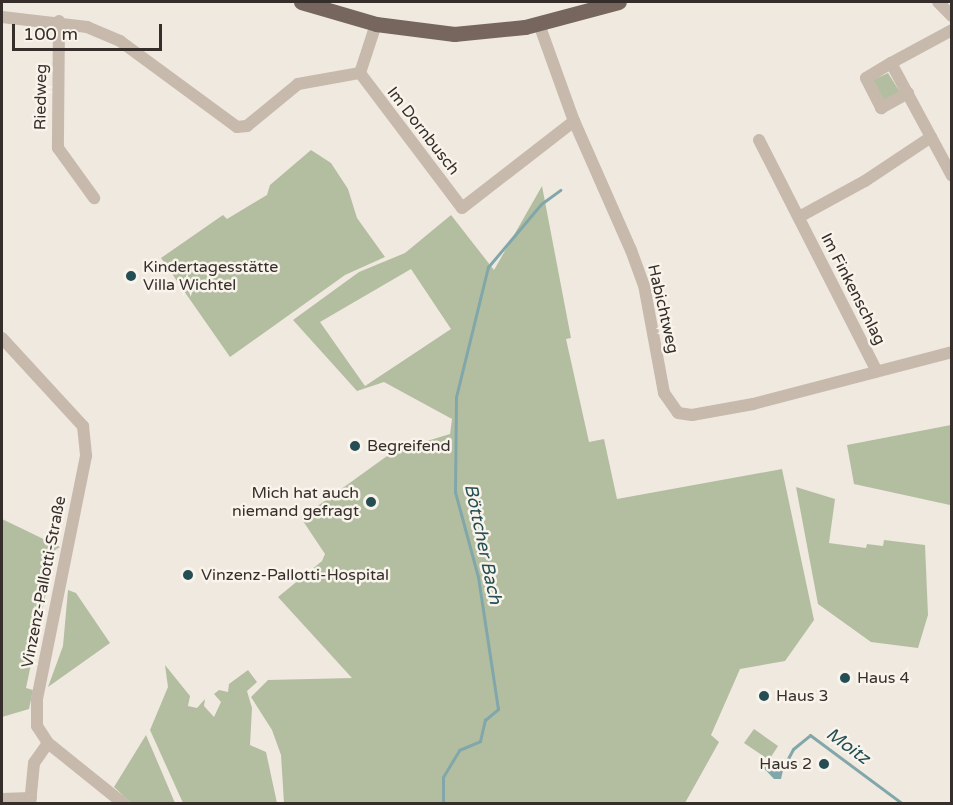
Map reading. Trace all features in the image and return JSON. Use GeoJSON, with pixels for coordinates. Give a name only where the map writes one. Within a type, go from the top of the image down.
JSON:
{"type":"FeatureCollection","features":[{"type":"Feature","properties":{"kind":"main road"},"geometry":{"type":"LineString","coordinates":[[301,2],[376,24],[454,34],[539,24],[619,2]]}},
{"type":"Feature","properties":{"kind":"street"},"geometry":{"type":"LineString","coordinates":[[938,2],[951,16]]}},
{"type":"Feature","properties":{"kind":"street"},"geometry":{"type":"LineString","coordinates":[[2,17],[59,21],[87,27],[120,41],[237,127],[247,126],[298,84],[360,73],[376,24]]}},
{"type":"Feature","properties":{"kind":"street","name":"Riedweg"},"geometry":{"type":"LineString","coordinates":[[59,21],[57,148],[94,198]]}},
{"type":"Feature","properties":{"kind":"street","name":"Habichtweg"},"geometry":{"type":"LineString","coordinates":[[539,24],[574,121],[644,285],[664,393],[678,413],[692,415],[753,404],[876,370]]}},
{"type":"Feature","properties":{"kind":"street"},"geometry":{"type":"LineString","coordinates":[[908,93],[881,108],[866,78],[951,30]]}},
{"type":"Feature","properties":{"kind":"street"},"geometry":{"type":"LineString","coordinates":[[891,63],[951,176]]}},
{"type":"Feature","properties":{"kind":"street","name":"Im Dornbusch"},"geometry":{"type":"LineString","coordinates":[[360,73],[462,208],[574,121]]}},
{"type":"Feature","properties":{"kind":"street"},"geometry":{"type":"LineString","coordinates":[[799,217],[866,181],[930,134]]}},
{"type":"Feature","properties":{"kind":"street","name":"Im Finkenschlag"},"geometry":{"type":"LineString","coordinates":[[759,140],[876,370],[951,352]]}},
{"type":"Feature","properties":{"kind":"street","name":"Vinzenz-Pallotti-Straße"},"geometry":{"type":"LineString","coordinates":[[2,338],[83,426],[87,456],[36,709],[37,726],[48,743],[124,804]]}},
{"type":"Feature","properties":{"kind":"street"},"geometry":{"type":"LineString","coordinates":[[2,799],[31,801],[34,763],[48,743]]}},
{"type":"Feature","properties":{"kind":"green space"},"geometry":{"type":"Polygon","coordinates":[[[888,73],[900,92],[884,101],[873,80],[888,73]]]}},
{"type":"Feature","properties":{"kind":"green space"},"geometry":{"type":"Polygon","coordinates":[[[311,150],[331,163],[348,189],[357,218],[385,257],[345,275],[230,357],[161,258],[223,215],[227,219],[267,195],[270,185],[311,150]]]}},
{"type":"Feature","properties":{"kind":"green space"},"geometry":{"type":"Polygon","coordinates":[[[542,186],[571,338],[566,339],[589,442],[604,439],[617,499],[782,469],[814,620],[785,661],[740,669],[711,735],[719,742],[685,803],[284,803],[281,755],[272,730],[251,697],[268,680],[352,678],[278,597],[322,561],[325,554],[301,518],[394,451],[450,434],[452,419],[384,382],[357,391],[293,320],[359,272],[405,253],[451,215],[494,270],[542,186]],[[411,269],[320,322],[365,386],[451,329],[411,269]]]}},
{"type":"Feature","properties":{"kind":"green space"},"geometry":{"type":"Polygon","coordinates":[[[951,425],[950,505],[854,484],[847,445],[951,425]]]}},
{"type":"Feature","properties":{"kind":"green space"},"geometry":{"type":"Polygon","coordinates":[[[796,487],[835,499],[829,543],[866,548],[867,544],[883,546],[884,540],[925,545],[928,615],[918,648],[871,642],[818,604],[796,487]]]}},
{"type":"Feature","properties":{"kind":"green space"},"geometry":{"type":"Polygon","coordinates":[[[2,519],[60,547],[55,550],[26,688],[33,690],[29,709],[2,717],[2,519]]]}},
{"type":"Feature","properties":{"kind":"green space"},"geometry":{"type":"Polygon","coordinates":[[[68,590],[76,593],[110,643],[48,687],[63,646],[68,590]]]}},
{"type":"Feature","properties":{"kind":"green space"},"geometry":{"type":"Polygon","coordinates":[[[165,665],[190,696],[188,706],[197,708],[205,699],[204,706],[214,717],[221,702],[214,694],[219,690],[228,692],[229,684],[248,670],[257,682],[247,691],[252,708],[250,745],[266,752],[277,803],[183,803],[150,730],[168,687],[165,665]]]}},
{"type":"Feature","properties":{"kind":"green space"},"geometry":{"type":"Polygon","coordinates":[[[754,729],[778,746],[769,760],[744,743],[754,729]]]}},
{"type":"Feature","properties":{"kind":"green space"},"geometry":{"type":"Polygon","coordinates":[[[146,735],[175,803],[131,803],[114,787],[146,735]]]}},
{"type":"Feature","properties":{"kind":"water"},"geometry":{"type":"Polygon","coordinates":[[[762,760],[784,766],[781,779],[774,779],[760,764],[762,760]]]}},
{"type":"Feature","properties":{"kind":"waterway","name":"Böttcher Bach"},"geometry":{"type":"LineString","coordinates":[[443,804],[443,777],[459,750],[480,741],[485,720],[498,709],[478,577],[455,492],[456,397],[488,267],[541,204],[560,190]]}},
{"type":"Feature","properties":{"kind":"waterway","name":"Moitz"},"geometry":{"type":"LineString","coordinates":[[784,766],[793,749],[810,735],[903,804]]}},
{"type":"Feature","properties":{"kind":"place","name":"Kindertagesstätte Villa Wichtel"},"geometry":{"type":"Point","coordinates":[131,276]}},
{"type":"Feature","properties":{"kind":"place","name":"Begreifend"},"geometry":{"type":"Point","coordinates":[355,446]}},
{"type":"Feature","properties":{"kind":"place","name":"Mich hat auch niemand gefragt"},"geometry":{"type":"Point","coordinates":[371,502]}},
{"type":"Feature","properties":{"kind":"place","name":"Vinzenz-Pallotti-Hospital"},"geometry":{"type":"Point","coordinates":[188,575]}},
{"type":"Feature","properties":{"kind":"place","name":"Haus 4"},"geometry":{"type":"Point","coordinates":[845,678]}},
{"type":"Feature","properties":{"kind":"place","name":"Haus 3"},"geometry":{"type":"Point","coordinates":[764,696]}},
{"type":"Feature","properties":{"kind":"place","name":"Haus 2"},"geometry":{"type":"Point","coordinates":[824,764]}}]}
